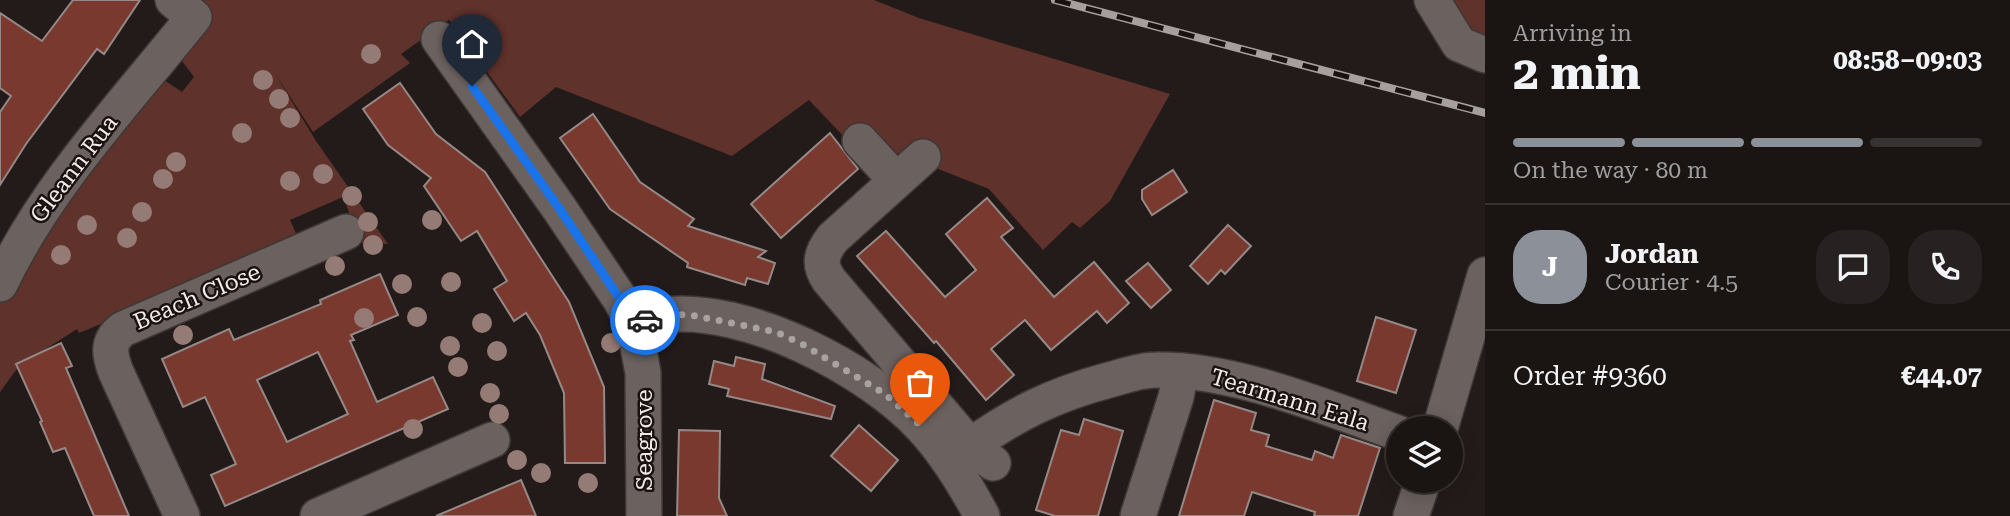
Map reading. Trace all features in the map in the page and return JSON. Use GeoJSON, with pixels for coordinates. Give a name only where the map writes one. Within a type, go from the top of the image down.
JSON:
{"type":"FeatureCollection","features":[{"type":"Feature","properties":{"kind":"street","name":"Gleann Rua"},"geometry":{"type":"LineString","coordinates":[[0,284],[37,216],[170,70],[194,17],[173,0]]}},
{"type":"Feature","properties":{"kind":"street"},"geometry":{"type":"LineString","coordinates":[[1432,0],[1459,44],[1485,55]]}},
{"type":"Feature","properties":{"kind":"street","name":"Seagrove"},"geometry":{"type":"LineString","coordinates":[[439,39],[559,208],[634,324],[643,373],[644,516]]}},
{"type":"Feature","properties":{"kind":"street"},"geometry":{"type":"LineString","coordinates":[[860,141],[897,180]]}},
{"type":"Feature","properties":{"kind":"street","name":"Tearmann Eala"},"geometry":{"type":"LineString","coordinates":[[923,157],[833,238],[823,252],[821,263],[829,281],[981,455],[1016,415],[1059,395],[1142,371],[1181,371],[1218,376],[1258,386],[1386,429]]}},
{"type":"Feature","properties":{"kind":"street","name":"Beach Close"},"geometry":{"type":"LineString","coordinates":[[182,516],[116,372],[110,353],[112,341],[123,329],[335,226]]}},
{"type":"Feature","properties":{"kind":"street"},"geometry":{"type":"LineString","coordinates":[[1444,416],[1485,275]]}},
{"type":"Feature","properties":{"kind":"street"},"geometry":{"type":"LineString","coordinates":[[634,324],[664,314],[707,317],[768,330],[802,344],[885,394],[920,425],[946,455],[982,516]]}},
{"type":"Feature","properties":{"kind":"street","name":"Tearmann Eala"},"geometry":{"type":"LineString","coordinates":[[1138,516],[1176,397],[1181,371]]}},
{"type":"Feature","properties":{"kind":"street"},"geometry":{"type":"LineString","coordinates":[[337,512],[492,440]]}},
{"type":"Feature","properties":{"kind":"street"},"geometry":{"type":"LineString","coordinates":[[1411,516],[1419,493]]}},
{"type":"Feature","properties":{"kind":"shaded area"},"geometry":{"type":"Polygon","coordinates":[[[203,0],[874,0],[919,18],[1170,94],[1110,201],[1080,228],[1072,222],[1043,250],[989,189],[903,155],[845,138],[809,100],[732,156],[556,87],[520,117],[449,20],[401,54],[410,63],[313,132],[274,72],[316,141],[388,244],[361,243],[343,197],[290,220],[298,238],[294,244],[79,333],[77,329],[19,366],[0,392],[0,300],[22,254],[161,78],[182,92],[194,77],[179,57],[180,42],[209,6],[203,0]]]}},
{"type":"Feature","properties":{"kind":"shaded area"},"geometry":{"type":"Polygon","coordinates":[[[1450,0],[1485,0],[1485,44],[1479,41],[1450,0]]]}},
{"type":"Feature","properties":{"kind":"building"},"geometry":{"type":"Polygon","coordinates":[[[73,0],[140,0],[104,54],[97,49],[26,144],[0,185],[0,112],[11,96],[0,88],[0,13],[42,41],[73,0]]]}},
{"type":"Feature","properties":{"kind":"building"},"geometry":{"type":"Polygon","coordinates":[[[400,83],[436,134],[485,172],[569,302],[604,387],[605,463],[565,463],[564,393],[540,335],[526,313],[514,321],[494,289],[507,281],[477,231],[461,241],[424,186],[431,178],[388,145],[363,109],[400,83]]]}},
{"type":"Feature","properties":{"kind":"building"},"geometry":{"type":"Polygon","coordinates":[[[593,114],[640,182],[694,219],[688,226],[766,251],[758,257],[775,263],[768,284],[747,278],[745,285],[687,267],[688,263],[610,209],[560,138],[593,114]]]}},
{"type":"Feature","properties":{"kind":"building"},"geometry":{"type":"Polygon","coordinates":[[[830,133],[858,169],[781,238],[751,204],[830,133]]]}},
{"type":"Feature","properties":{"kind":"building"},"geometry":{"type":"Polygon","coordinates":[[[1173,170],[1187,192],[1152,215],[1142,199],[1142,190],[1173,170]]]}},
{"type":"Feature","properties":{"kind":"building"},"geometry":{"type":"Polygon","coordinates":[[[987,198],[1013,228],[1001,237],[1054,297],[1094,262],[1129,303],[1107,323],[1097,311],[1051,350],[1025,320],[991,349],[1014,375],[986,400],[936,341],[934,343],[857,256],[886,231],[945,297],[976,270],[946,234],[987,198]]]}},
{"type":"Feature","properties":{"kind":"building"},"geometry":{"type":"Polygon","coordinates":[[[1228,225],[1251,246],[1225,274],[1221,270],[1208,284],[1190,266],[1228,225]]]}},
{"type":"Feature","properties":{"kind":"building"},"geometry":{"type":"Polygon","coordinates":[[[1148,263],[1171,290],[1151,308],[1126,281],[1148,263]]]}},
{"type":"Feature","properties":{"kind":"building"},"geometry":{"type":"Polygon","coordinates":[[[380,274],[398,315],[351,335],[354,340],[350,341],[377,402],[433,377],[448,409],[225,506],[211,475],[236,464],[205,397],[183,407],[162,359],[229,329],[234,340],[321,304],[320,300],[380,274]],[[318,352],[257,380],[287,442],[348,414],[318,352]]]}},
{"type":"Feature","properties":{"kind":"building"},"geometry":{"type":"Polygon","coordinates":[[[1376,317],[1416,330],[1396,393],[1357,381],[1376,317]]]}},
{"type":"Feature","properties":{"kind":"building"},"geometry":{"type":"Polygon","coordinates":[[[61,343],[72,366],[66,368],[129,516],[94,516],[65,448],[53,452],[16,364],[61,343]]]}},
{"type":"Feature","properties":{"kind":"building"},"geometry":{"type":"Polygon","coordinates":[[[736,357],[765,364],[762,379],[835,406],[831,419],[727,396],[729,389],[709,384],[714,361],[734,366],[736,357]]]}},
{"type":"Feature","properties":{"kind":"building"},"geometry":{"type":"Polygon","coordinates":[[[1214,400],[1256,413],[1251,430],[1269,435],[1266,446],[1312,460],[1315,451],[1333,458],[1341,435],[1380,448],[1358,516],[1314,516],[1315,512],[1252,492],[1244,516],[1179,516],[1214,400]]]}},
{"type":"Feature","properties":{"kind":"building"},"geometry":{"type":"Polygon","coordinates":[[[1084,419],[1123,431],[1098,516],[1055,516],[1036,510],[1061,430],[1079,435],[1084,419]]]}},
{"type":"Feature","properties":{"kind":"building"},"geometry":{"type":"Polygon","coordinates":[[[859,425],[898,460],[871,491],[831,456],[859,425]]]}},
{"type":"Feature","properties":{"kind":"building"},"geometry":{"type":"Polygon","coordinates":[[[679,430],[720,431],[719,498],[727,516],[677,516],[679,430]]]}},
{"type":"Feature","properties":{"kind":"building"},"geometry":{"type":"Polygon","coordinates":[[[521,480],[536,516],[436,516],[521,480]]]}},
{"type":"Feature","properties":{"kind":"railway"},"geometry":{"type":"LineString","coordinates":[[1055,0],[1485,113]]}},
{"type":"Feature","properties":{"kind":"way so far"},"geometry":{"type":"LineString","coordinates":[[645,320],[664,314],[691,315],[776,332],[802,344],[885,394],[920,425]]}},
{"type":"Feature","properties":{"kind":"route"},"geometry":{"type":"LineString","coordinates":[[472,86],[559,208],[634,324],[645,320]]}}]}
